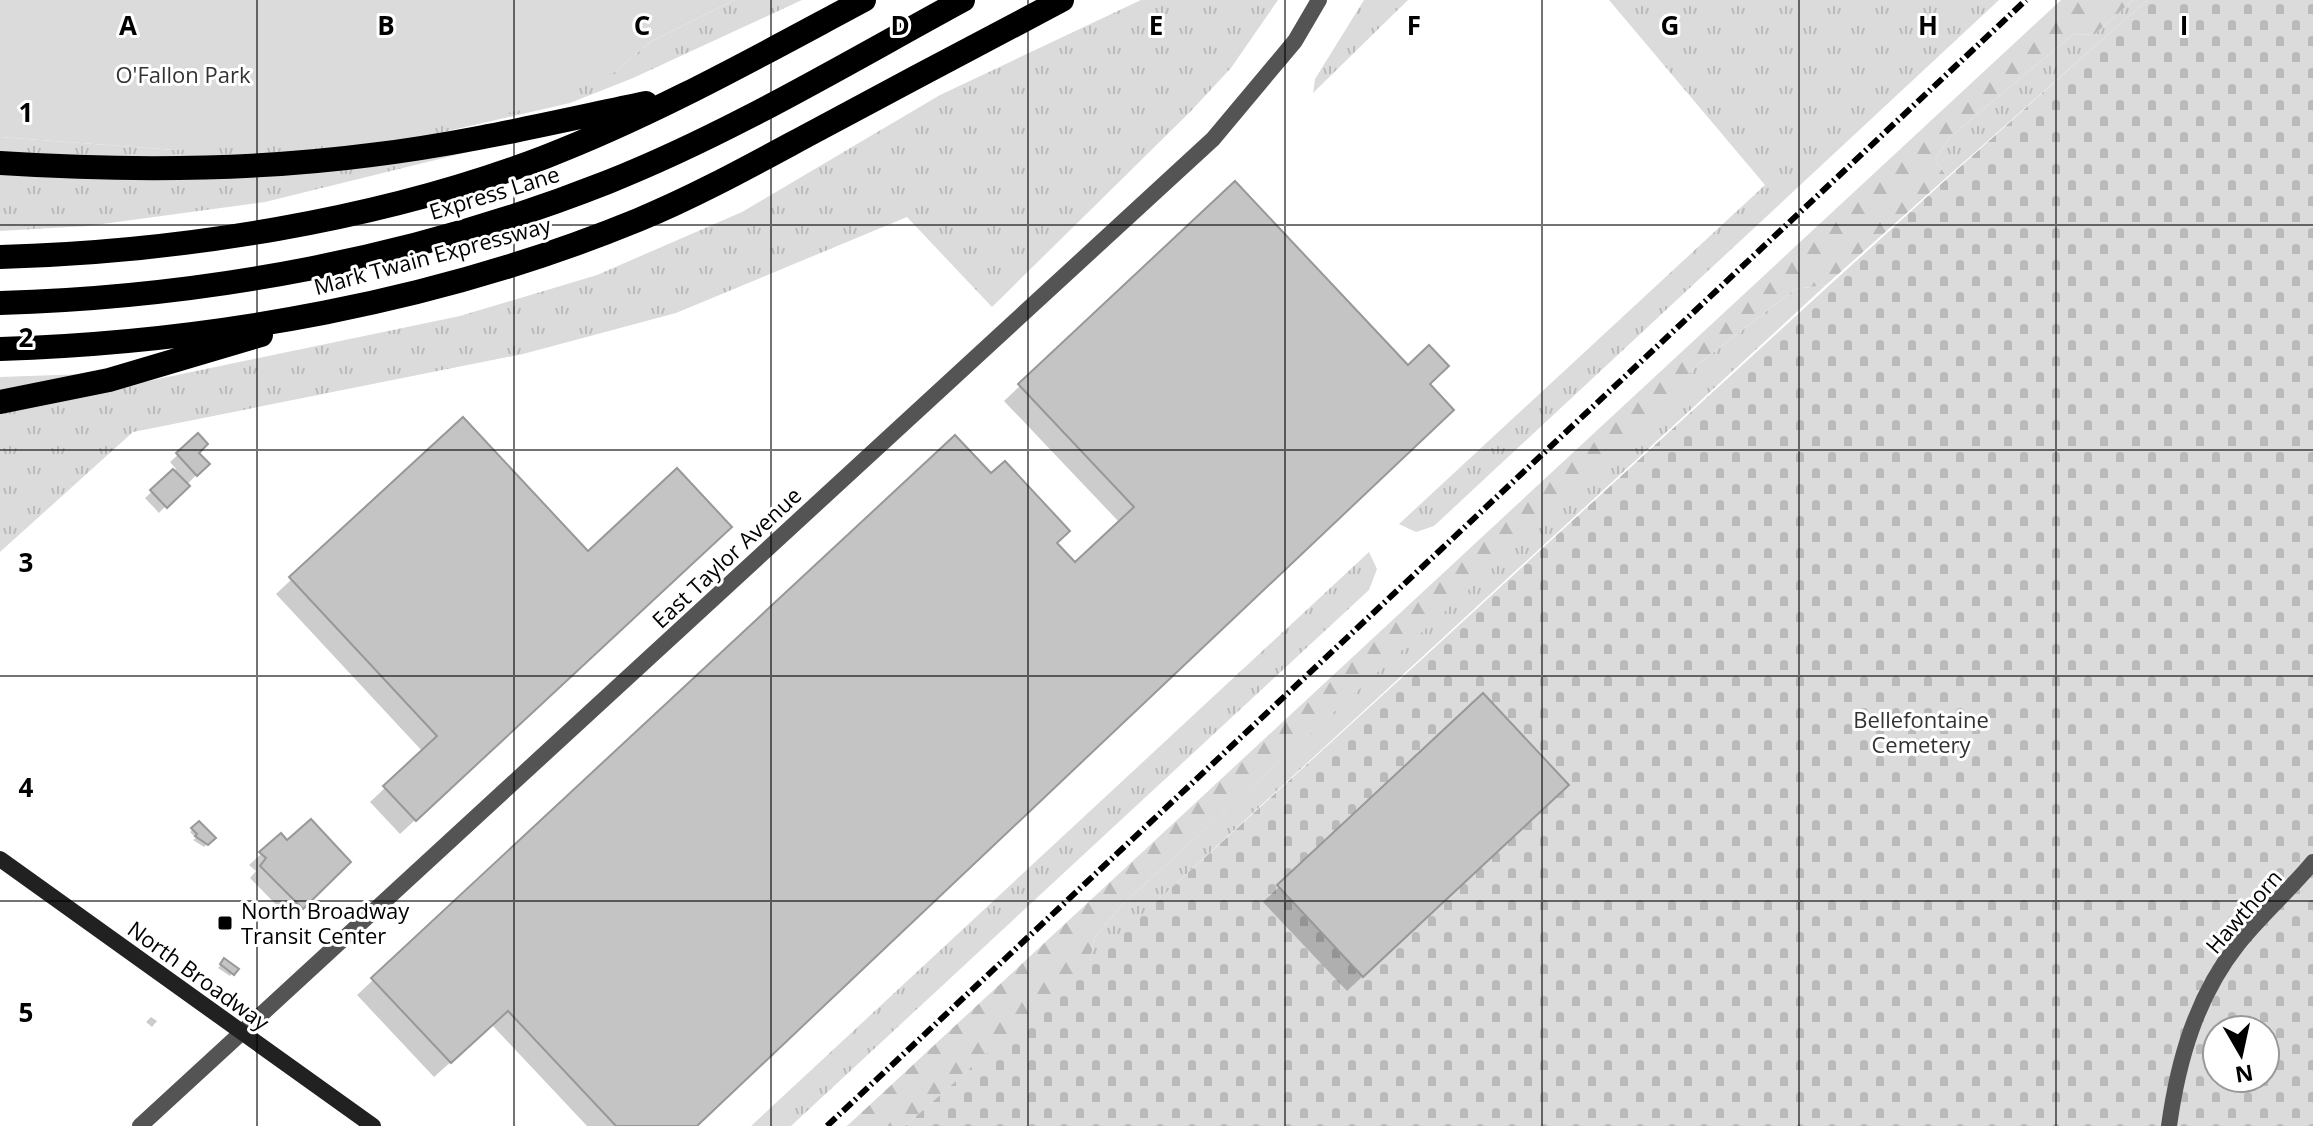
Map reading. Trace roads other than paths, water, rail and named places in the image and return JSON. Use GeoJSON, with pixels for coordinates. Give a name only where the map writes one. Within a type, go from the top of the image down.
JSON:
{"type":"FeatureCollection","features":[{"type":"Feature","properties":{"kind":"highway"},"geometry":{"type":"LineString","coordinates":[[0,257],[188,241],[403,200],[543,158],[683,96],[864,0]]}},
{"type":"Feature","properties":{"kind":"highway","name":"Express Lane"},"geometry":{"type":"LineString","coordinates":[[0,303],[106,297],[253,278],[398,248],[540,207],[677,151],[963,0]]}},
{"type":"Feature","properties":{"kind":"highway","name":"Mark Twain Expressway"},"geometry":{"type":"LineString","coordinates":[[0,349],[57,347],[205,332],[352,306],[495,269],[638,220],[719,182],[1062,0]]}},
{"type":"Feature","properties":{"kind":"highway"},"geometry":{"type":"LineString","coordinates":[[0,163],[187,169],[319,161],[473,138],[683,96]]}},
{"type":"Feature","properties":{"kind":"highway"},"geometry":{"type":"LineString","coordinates":[[0,402],[109,380],[352,306]]}},
{"type":"Feature","properties":{"kind":"main road","name":"North Broadway"},"geometry":{"type":"LineString","coordinates":[[0,859],[373,1126]]}},
{"type":"Feature","properties":{"kind":"street","name":"East Taylor Avenue"},"geometry":{"type":"LineString","coordinates":[[140,1126],[1213,139],[1295,41],[1319,0]]}},
{"type":"Feature","properties":{"kind":"street","name":"Hawthorn"},"geometry":{"type":"LineString","coordinates":[[2169,1126],[2184,1043],[2210,986],[2237,944],[2313,862]]}},
{"type":"Feature","properties":{"kind":"railway"},"geometry":{"type":"LineString","coordinates":[[827,1126],[2026,0]]}},
{"type":"Feature","properties":{"kind":"place","name":"North Broadway Transit Center"},"geometry":{"type":"Point","coordinates":[225,923]}},
{"type":"Feature","properties":{"kind":"park label","name":"O'Fallon Park"},"geometry":{"type":"Point","coordinates":[183,74]}},
{"type":"Feature","properties":{"kind":"park label","name":"Bellefontaine Cemetery"},"geometry":{"type":"Point","coordinates":[1921,732]}}]}
